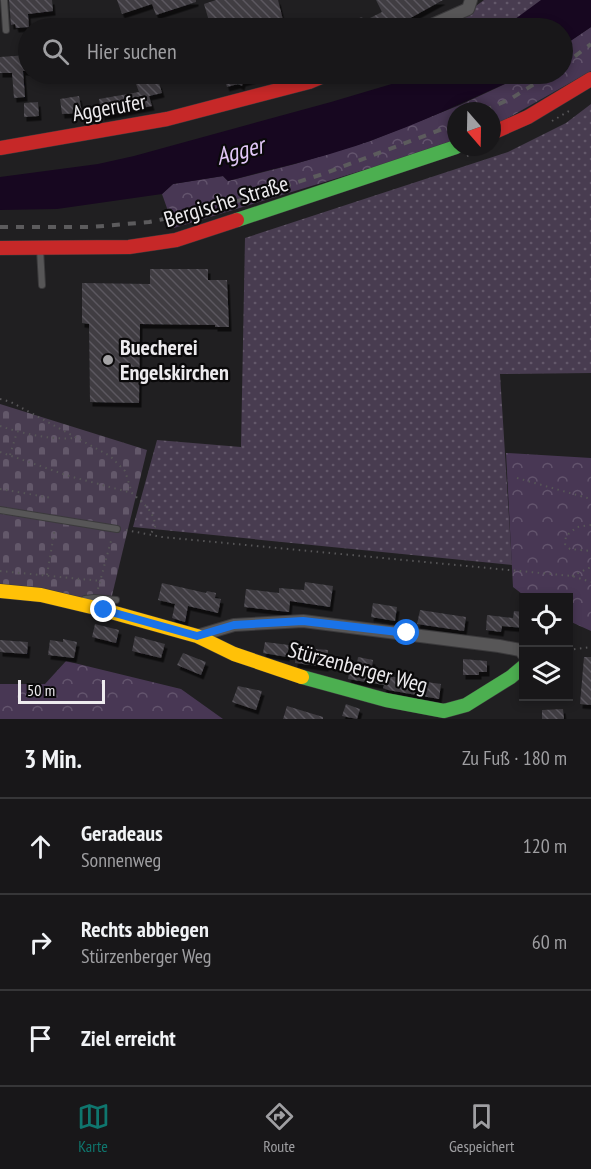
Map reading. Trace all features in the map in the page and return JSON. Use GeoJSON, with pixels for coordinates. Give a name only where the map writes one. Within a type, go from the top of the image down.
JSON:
{"type":"FeatureCollection","features":[{"type":"Feature","properties":{"kind":"street"},"geometry":{"type":"LineString","coordinates":[[444,18],[470,4]]}},
{"type":"Feature","properties":{"kind":"street"},"geometry":{"type":"LineString","coordinates":[[501,129],[528,117],[591,79]]}},
{"type":"Feature","properties":{"kind":"street","name":"Aggerufer"},"geometry":{"type":"LineString","coordinates":[[0,148],[167,119],[301,84]]}},
{"type":"Feature","properties":{"kind":"street","name":"Bergische Straße"},"geometry":{"type":"LineString","coordinates":[[0,248],[129,247],[176,240],[447,150]]}},
{"type":"Feature","properties":{"kind":"street","name":"Stürzenberger Weg"},"geometry":{"type":"LineString","coordinates":[[0,591],[40,595],[72,602],[197,636],[234,654],[316,682],[444,711],[466,705],[519,670]]}},
{"type":"Feature","properties":{"kind":"street"},"geometry":{"type":"LineString","coordinates":[[197,636],[234,625],[303,621],[519,650]]}},
{"type":"Feature","properties":{"kind":"lane"},"geometry":{"type":"LineString","coordinates":[[4,0],[6,30]]}},
{"type":"Feature","properties":{"kind":"lane"},"geometry":{"type":"LineString","coordinates":[[40,248],[42,285]]}},
{"type":"Feature","properties":{"kind":"lane"},"geometry":{"type":"LineString","coordinates":[[0,510],[116,529]]}},
{"type":"Feature","properties":{"kind":"lane"},"geometry":{"type":"LineString","coordinates":[[72,602],[94,598],[116,600]]}},
{"type":"Feature","properties":{"kind":"path"},"geometry":{"type":"LineString","coordinates":[[0,399],[11,402],[110,456],[124,471],[132,493],[148,508],[154,518],[155,527],[150,535]]}},
{"type":"Feature","properties":{"kind":"path"},"geometry":{"type":"LineString","coordinates":[[0,426],[18,432],[62,439],[78,438]]}},
{"type":"Feature","properties":{"kind":"path"},"geometry":{"type":"LineString","coordinates":[[10,456],[18,432]]}},
{"type":"Feature","properties":{"kind":"path"},"geometry":{"type":"LineString","coordinates":[[0,452],[69,476],[132,493]]}},
{"type":"Feature","properties":{"kind":"path"},"geometry":{"type":"LineString","coordinates":[[517,478],[591,499]]}},
{"type":"Feature","properties":{"kind":"path"},"geometry":{"type":"LineString","coordinates":[[0,489],[52,498]]}},
{"type":"Feature","properties":{"kind":"path"},"geometry":{"type":"LineString","coordinates":[[46,576],[57,519]]}},
{"type":"Feature","properties":{"kind":"path"},"geometry":{"type":"LineString","coordinates":[[591,525],[577,527],[566,536],[565,544],[570,549],[591,551]]}},
{"type":"Feature","properties":{"kind":"path"},"geometry":{"type":"LineString","coordinates":[[94,598],[116,529],[150,535],[572,576],[591,582]]}},
{"type":"Feature","properties":{"kind":"path"},"geometry":{"type":"LineString","coordinates":[[572,576],[591,567]]}},
{"type":"Feature","properties":{"kind":"path"},"geometry":{"type":"LineString","coordinates":[[0,571],[101,581]]}},
{"type":"Feature","properties":{"kind":"path"},"geometry":{"type":"LineString","coordinates":[[573,649],[591,647]]}},
{"type":"Feature","properties":{"kind":"green space"},"geometry":{"type":"Polygon","coordinates":[[[484,0],[591,0],[573,32],[573,18],[460,18],[484,0]]]}},
{"type":"Feature","properties":{"kind":"green space"},"geometry":{"type":"Polygon","coordinates":[[[591,27],[591,71],[573,81],[573,39],[591,27]]]}},
{"type":"Feature","properties":{"kind":"green space"},"geometry":{"type":"Polygon","coordinates":[[[505,84],[568,84],[501,122],[501,102],[466,102],[505,84]]]}},
{"type":"Feature","properties":{"kind":"green space"},"geometry":{"type":"Polygon","coordinates":[[[591,104],[591,373],[500,374],[512,565],[133,527],[157,440],[241,447],[245,238],[501,156],[566,123],[591,104]]]}},
{"type":"Feature","properties":{"kind":"green space"},"geometry":{"type":"Polygon","coordinates":[[[447,110],[447,145],[174,228],[162,194],[173,184],[223,176],[228,181],[295,164],[370,141],[447,110]]]}},
{"type":"Feature","properties":{"kind":"green space"},"geometry":{"type":"Polygon","coordinates":[[[0,404],[147,450],[109,608],[0,587],[0,404]]]}},
{"type":"Feature","properties":{"kind":"green space"},"geometry":{"type":"Polygon","coordinates":[[[506,453],[591,458],[591,631],[573,623],[573,593],[521,593],[513,587],[506,453]]]}},
{"type":"Feature","properties":{"kind":"green space"},"geometry":{"type":"Polygon","coordinates":[[[66,661],[181,689],[223,719],[0,719],[0,684],[45,684],[66,661]]]}},
{"type":"Feature","properties":{"kind":"water"},"geometry":{"type":"Polygon","coordinates":[[[541,0],[591,0],[591,27],[573,39],[573,18],[517,18],[541,0]]]}},
{"type":"Feature","properties":{"kind":"water","name":"Agger"},"geometry":{"type":"Polygon","coordinates":[[[392,84],[505,84],[465,102],[447,102],[447,110],[370,141],[317,158],[228,181],[223,176],[173,184],[162,194],[57,209],[0,210],[0,177],[98,164],[392,84]]]}},
{"type":"Feature","properties":{"kind":"building"},"geometry":{"type":"Polygon","coordinates":[[[9,0],[52,0],[53,11],[28,14],[28,18],[18,18],[18,28],[15,24],[11,25],[9,0]]]}},
{"type":"Feature","properties":{"kind":"building"},"geometry":{"type":"Polygon","coordinates":[[[117,0],[196,0],[196,2],[156,15],[152,4],[122,14],[117,0]]]}},
{"type":"Feature","properties":{"kind":"building"},"geometry":{"type":"Polygon","coordinates":[[[216,0],[278,0],[282,18],[208,18],[204,4],[216,0]]]}},
{"type":"Feature","properties":{"kind":"building"},"geometry":{"type":"Polygon","coordinates":[[[376,0],[443,0],[410,18],[370,18],[382,12],[376,0]]]}},
{"type":"Feature","properties":{"kind":"building"},"geometry":{"type":"Polygon","coordinates":[[[18,56],[18,84],[24,84],[25,97],[14,98],[12,73],[0,73],[0,57],[18,56]]]}},
{"type":"Feature","properties":{"kind":"building"},"geometry":{"type":"Polygon","coordinates":[[[136,84],[159,84],[162,93],[149,96],[152,106],[102,116],[99,99],[139,92],[136,84]]]}},
{"type":"Feature","properties":{"kind":"building"},"geometry":{"type":"Polygon","coordinates":[[[79,96],[82,113],[62,114],[60,99],[79,96]]]}},
{"type":"Feature","properties":{"kind":"building"},"geometry":{"type":"Polygon","coordinates":[[[38,102],[39,116],[24,117],[24,103],[38,102]]]}},
{"type":"Feature","properties":{"kind":"building"},"geometry":{"type":"Polygon","coordinates":[[[150,269],[208,269],[208,280],[227,280],[229,327],[140,324],[139,403],[90,402],[89,324],[82,323],[82,283],[150,284],[150,269]]]}},
{"type":"Feature","properties":{"kind":"building"},"geometry":{"type":"Polygon","coordinates":[[[305,582],[333,586],[330,607],[290,601],[289,612],[244,607],[246,589],[279,593],[279,588],[304,590],[305,582]]]}},
{"type":"Feature","properties":{"kind":"building"},"geometry":{"type":"Polygon","coordinates":[[[162,583],[206,593],[207,591],[216,593],[215,598],[221,599],[218,613],[188,606],[185,622],[172,618],[175,604],[158,600],[162,583]]]}},
{"type":"Feature","properties":{"kind":"building"},"geometry":{"type":"Polygon","coordinates":[[[373,603],[397,607],[395,621],[371,617],[373,603]]]}},
{"type":"Feature","properties":{"kind":"building"},"geometry":{"type":"Polygon","coordinates":[[[420,610],[466,617],[464,631],[417,624],[420,610]]]}},
{"type":"Feature","properties":{"kind":"building"},"geometry":{"type":"Polygon","coordinates":[[[514,611],[519,612],[519,628],[502,626],[501,632],[486,630],[487,615],[513,618],[514,611]]]}},
{"type":"Feature","properties":{"kind":"building"},"geometry":{"type":"Polygon","coordinates":[[[95,624],[119,630],[116,643],[92,637],[95,624]]]}},
{"type":"Feature","properties":{"kind":"building"},"geometry":{"type":"Polygon","coordinates":[[[135,636],[165,644],[161,658],[132,651],[135,636]]]}},
{"type":"Feature","properties":{"kind":"building"},"geometry":{"type":"Polygon","coordinates":[[[63,639],[77,642],[74,658],[48,655],[50,640],[63,642],[63,639]]]}},
{"type":"Feature","properties":{"kind":"building"},"geometry":{"type":"Polygon","coordinates":[[[0,640],[28,642],[27,654],[0,652],[0,640]]]}},
{"type":"Feature","properties":{"kind":"building"},"geometry":{"type":"Polygon","coordinates":[[[265,642],[289,645],[287,657],[263,653],[265,642]]]}},
{"type":"Feature","properties":{"kind":"building"},"geometry":{"type":"Polygon","coordinates":[[[316,649],[328,650],[326,667],[295,663],[296,650],[316,652],[316,649]]]}},
{"type":"Feature","properties":{"kind":"building"},"geometry":{"type":"Polygon","coordinates":[[[183,653],[206,662],[201,675],[177,665],[183,653]]]}},
{"type":"Feature","properties":{"kind":"building"},"geometry":{"type":"Polygon","coordinates":[[[358,657],[373,660],[371,673],[401,678],[402,672],[413,674],[412,680],[441,684],[439,699],[388,690],[383,688],[384,685],[348,679],[350,668],[356,669],[358,657]]]}},
{"type":"Feature","properties":{"kind":"building"},"geometry":{"type":"Polygon","coordinates":[[[584,657],[591,657],[591,705],[580,704],[584,657]]]}},
{"type":"Feature","properties":{"kind":"building"},"geometry":{"type":"Polygon","coordinates":[[[463,659],[487,661],[487,672],[479,672],[479,675],[463,675],[463,659]]]}},
{"type":"Feature","properties":{"kind":"building"},"geometry":{"type":"Polygon","coordinates":[[[238,686],[262,691],[256,710],[232,702],[238,686]]]}},
{"type":"Feature","properties":{"kind":"building"},"geometry":{"type":"Polygon","coordinates":[[[346,704],[360,709],[357,719],[342,716],[346,704]]]}},
{"type":"Feature","properties":{"kind":"building"},"geometry":{"type":"Polygon","coordinates":[[[287,706],[323,717],[323,719],[283,719],[287,706]]]}},
{"type":"Feature","properties":{"kind":"building"},"geometry":{"type":"Polygon","coordinates":[[[563,709],[564,719],[542,719],[542,710],[563,709]]]}},
{"type":"Feature","properties":{"kind":"railway"},"geometry":{"type":"LineString","coordinates":[[573,58],[591,44]]}},
{"type":"Feature","properties":{"kind":"railway"},"geometry":{"type":"LineString","coordinates":[[501,103],[534,84]]}},
{"type":"Feature","properties":{"kind":"railway"},"geometry":{"type":"LineString","coordinates":[[0,227],[91,227],[149,222],[209,210],[323,174],[447,127]]}},
{"type":"Feature","properties":{"kind":"traffic: fast"},"geometry":{"type":"LineString","coordinates":[[237,220],[447,150]]}},
{"type":"Feature","properties":{"kind":"traffic: fast"},"geometry":{"type":"LineString","coordinates":[[302,677],[386,700],[444,711],[466,705],[519,670]]}},
{"type":"Feature","properties":{"kind":"traffic: slow"},"geometry":{"type":"LineString","coordinates":[[0,591],[41,595],[197,636],[234,654],[302,677]]}},
{"type":"Feature","properties":{"kind":"traffic: jam"},"geometry":{"type":"LineString","coordinates":[[501,129],[528,117],[591,79]]}},
{"type":"Feature","properties":{"kind":"traffic: jam"},"geometry":{"type":"LineString","coordinates":[[0,148],[167,119],[301,84]]}},
{"type":"Feature","properties":{"kind":"traffic: jam"},"geometry":{"type":"LineString","coordinates":[[0,248],[129,247],[176,240],[237,220]]}},
{"type":"Feature","properties":{"kind":"place","name":"Buecherei Engelskirchen"},"geometry":{"type":"Point","coordinates":[108,360]}},
{"type":"Feature","properties":{"kind":"route"},"geometry":{"type":"LineString","coordinates":[[104,610],[197,636],[234,625],[303,621],[407,633]]}}]}
